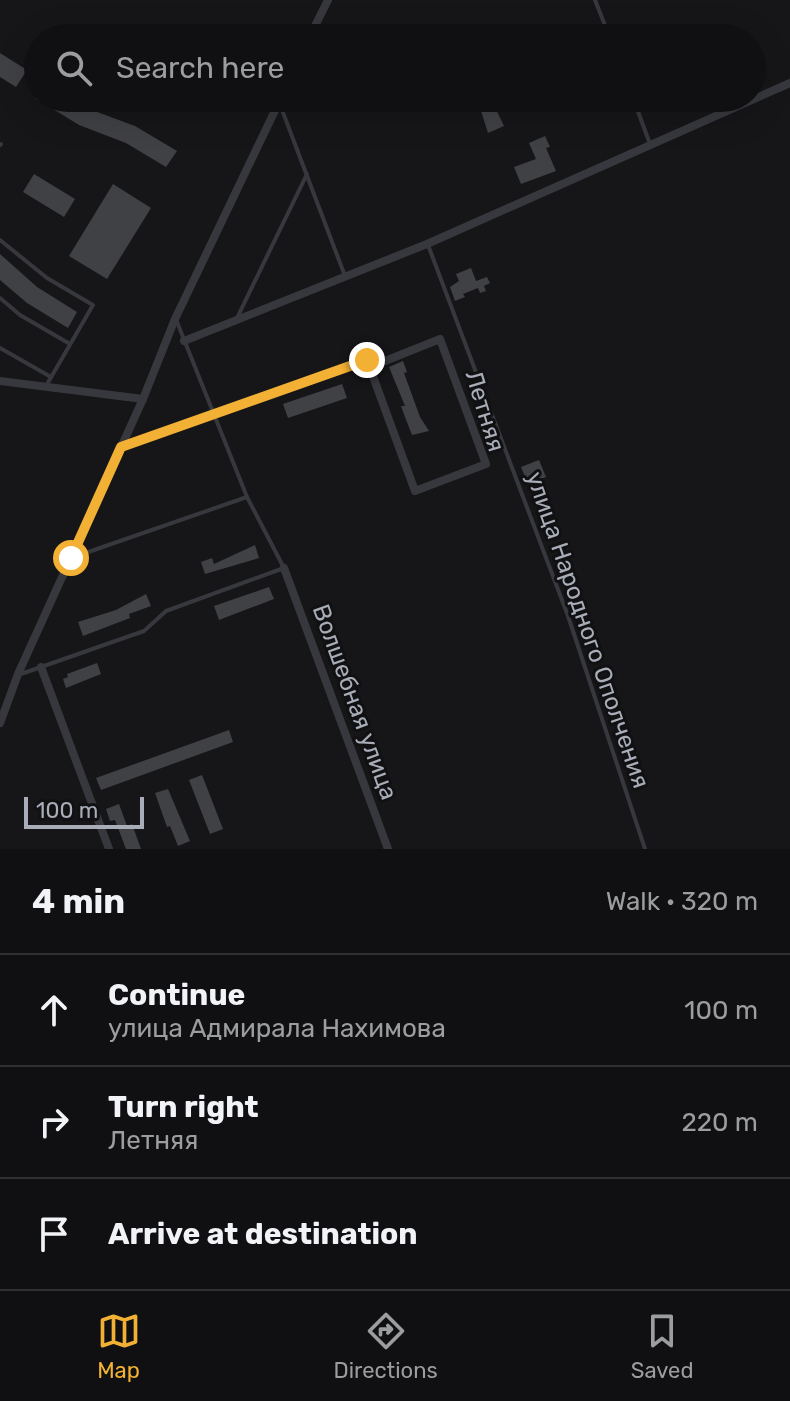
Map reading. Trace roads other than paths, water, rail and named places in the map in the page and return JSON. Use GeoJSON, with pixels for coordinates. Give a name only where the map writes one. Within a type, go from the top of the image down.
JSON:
{"type":"FeatureCollection","features":[{"type":"Feature","properties":{"kind":"street"},"geometry":{"type":"LineString","coordinates":[[316,24],[328,0]]}},
{"type":"Feature","properties":{"kind":"street"},"geometry":{"type":"LineString","coordinates":[[766,93],[790,83]]}},
{"type":"Feature","properties":{"kind":"street"},"geometry":{"type":"LineString","coordinates":[[0,723],[18,674],[143,399],[175,319],[274,112]]}},
{"type":"Feature","properties":{"kind":"street"},"geometry":{"type":"LineString","coordinates":[[184,341],[427,244],[723,112]]}},
{"type":"Feature","properties":{"kind":"street","name":"Летняя"},"geometry":{"type":"LineString","coordinates":[[121,447],[367,360],[415,491],[486,464],[440,339],[370,367]]}},
{"type":"Feature","properties":{"kind":"street"},"geometry":{"type":"LineString","coordinates":[[0,381],[143,399]]}},
{"type":"Feature","properties":{"kind":"street","name":"Волшебная улица"},"geometry":{"type":"LineString","coordinates":[[284,568],[388,849]]}},
{"type":"Feature","properties":{"kind":"street"},"geometry":{"type":"LineString","coordinates":[[41,667],[109,849]]}},
{"type":"Feature","properties":{"kind":"lane"},"geometry":{"type":"LineString","coordinates":[[595,0],[604,24]]}},
{"type":"Feature","properties":{"kind":"lane"},"geometry":{"type":"LineString","coordinates":[[284,112],[345,276]]}},
{"type":"Feature","properties":{"kind":"lane"},"geometry":{"type":"LineString","coordinates":[[638,112],[650,144]]}},
{"type":"Feature","properties":{"kind":"lane"},"geometry":{"type":"LineString","coordinates":[[236,320],[307,174]]}},
{"type":"Feature","properties":{"kind":"lane"},"geometry":{"type":"LineString","coordinates":[[0,240],[47,278],[93,305],[46,386]]}},
{"type":"Feature","properties":{"kind":"lane","name":"улица Народного Ополчения"},"geometry":{"type":"LineString","coordinates":[[427,244],[568,616],[645,849]]}},
{"type":"Feature","properties":{"kind":"lane"},"geometry":{"type":"LineString","coordinates":[[0,298],[20,315],[70,344]]}},
{"type":"Feature","properties":{"kind":"lane"},"geometry":{"type":"LineString","coordinates":[[18,674],[144,631],[166,611],[284,568],[247,497],[175,319]]}},
{"type":"Feature","properties":{"kind":"lane"},"geometry":{"type":"LineString","coordinates":[[0,348],[51,377]]}},
{"type":"Feature","properties":{"kind":"lane"},"geometry":{"type":"LineString","coordinates":[[71,558],[247,497]]}}]}
